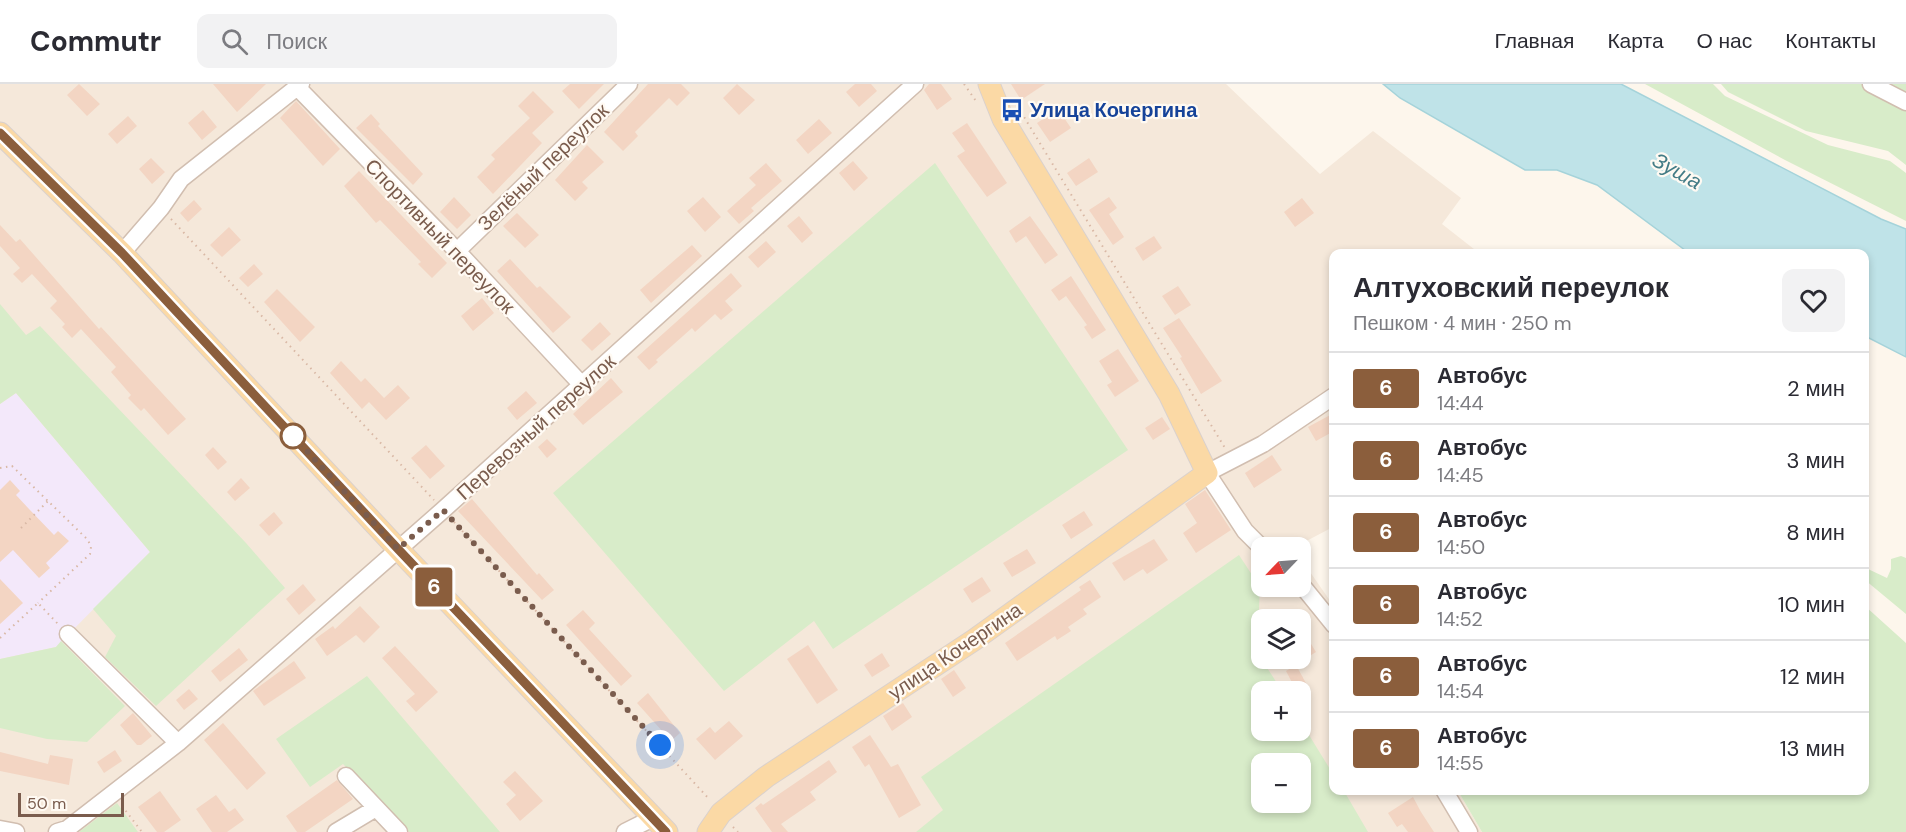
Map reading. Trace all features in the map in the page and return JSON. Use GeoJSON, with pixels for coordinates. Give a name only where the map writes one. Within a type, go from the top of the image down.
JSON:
{"type":"FeatureCollection","features":[{"type":"Feature","properties":{"kind":"main road"},"geometry":{"type":"LineString","coordinates":[[988,84],[1003,119],[1169,394],[1207,473]]}},
{"type":"Feature","properties":{"kind":"main road"},"geometry":{"type":"LineString","coordinates":[[0,133],[122,253],[660,825]]}},
{"type":"Feature","properties":{"kind":"main road","name":"улица Кочергина"},"geometry":{"type":"LineString","coordinates":[[708,832],[721,813],[766,777],[974,640],[1207,473]]}},
{"type":"Feature","properties":{"kind":"street","name":"Зелёный переулок"},"geometry":{"type":"LineString","coordinates":[[457,251],[629,84]]}},
{"type":"Feature","properties":{"kind":"street","name":"Перевозный переулок"},"geometry":{"type":"LineString","coordinates":[[63,831],[178,743],[443,510],[915,84]]}},
{"type":"Feature","properties":{"kind":"street"},"geometry":{"type":"LineString","coordinates":[[1870,84],[1902,94]]}},
{"type":"Feature","properties":{"kind":"street","name":"Спортивный переулок"},"geometry":{"type":"LineString","coordinates":[[299,86],[582,385]]}},
{"type":"Feature","properties":{"kind":"street"},"geometry":{"type":"LineString","coordinates":[[122,253],[161,208],[181,179],[299,86]]}},
{"type":"Feature","properties":{"kind":"street","name":"улица Кочергина"},"geometry":{"type":"LineString","coordinates":[[1207,473],[1263,444],[1329,399]]}},
{"type":"Feature","properties":{"kind":"street"},"geometry":{"type":"LineString","coordinates":[[1207,473],[1251,537]]}},
{"type":"Feature","properties":{"kind":"street"},"geometry":{"type":"LineString","coordinates":[[1311,597],[1329,619]]}},
{"type":"Feature","properties":{"kind":"street"},"geometry":{"type":"LineString","coordinates":[[68,634],[178,743]]}},
{"type":"Feature","properties":{"kind":"street"},"geometry":{"type":"LineString","coordinates":[[346,776],[399,832]]}},
{"type":"Feature","properties":{"kind":"street"},"geometry":{"type":"LineString","coordinates":[[1447,795],[1469,832]]}},
{"type":"Feature","properties":{"kind":"street"},"geometry":{"type":"LineString","coordinates":[[336,832],[376,808]]}},
{"type":"Feature","properties":{"kind":"street"},"geometry":{"type":"LineString","coordinates":[[626,832],[660,825]]}},
{"type":"Feature","properties":{"kind":"street"},"geometry":{"type":"LineString","coordinates":[[0,829],[16,832]]}},
{"type":"Feature","properties":{"kind":"path"},"geometry":{"type":"LineString","coordinates":[[1017,106],[1232,460]]}},
{"type":"Feature","properties":{"kind":"path"},"geometry":{"type":"LineString","coordinates":[[161,208],[443,510],[738,832]]}},
{"type":"Feature","properties":{"kind":"path"},"geometry":{"type":"LineString","coordinates":[[0,468],[12,466],[88,540],[91,547],[90,554],[1,636]]}},
{"type":"Feature","properties":{"kind":"path"},"geometry":{"type":"LineString","coordinates":[[21,528],[48,501]]}},
{"type":"Feature","properties":{"kind":"path"},"geometry":{"type":"LineString","coordinates":[[38,603],[68,634]]}},
{"type":"Feature","properties":{"kind":"path"},"geometry":{"type":"LineString","coordinates":[[113,793],[142,832]]}},
{"type":"Feature","properties":{"kind":"shaded area"},"geometry":{"type":"Polygon","coordinates":[[[0,84],[1226,84],[1320,174],[1373,131],[1461,198],[1442,224],[1474,249],[1329,249],[1329,529],[1311,539],[1251,537],[1251,597],[1311,597],[1311,573],[1329,599],[1329,795],[1460,795],[1482,832],[0,832],[0,84]]]}},
{"type":"Feature","properties":{"kind":"shaded area"},"geometry":{"type":"Polygon","coordinates":[[[16,393],[150,552],[56,647],[0,659],[0,404],[16,393]]]}},
{"type":"Feature","properties":{"kind":"green space"},"geometry":{"type":"Polygon","coordinates":[[[1645,84],[1713,84],[1725,96],[1828,145],[1890,161],[1906,173],[1906,221],[1785,160],[1645,84]]]}},
{"type":"Feature","properties":{"kind":"green space"},"geometry":{"type":"Polygon","coordinates":[[[1721,84],[1906,84],[1906,165],[1888,151],[1806,131],[1728,92],[1721,84]]]}},
{"type":"Feature","properties":{"kind":"green space"},"geometry":{"type":"Polygon","coordinates":[[[935,163],[1128,450],[833,649],[814,621],[724,691],[553,493],[935,163]]]}},
{"type":"Feature","properties":{"kind":"green space"},"geometry":{"type":"Polygon","coordinates":[[[0,304],[26,335],[40,326],[246,543],[285,588],[156,706],[105,657],[116,636],[93,609],[150,552],[16,393],[0,404],[0,304]]]}},
{"type":"Feature","properties":{"kind":"green space"},"geometry":{"type":"Polygon","coordinates":[[[1239,555],[1251,573],[1251,597],[1260,597],[1259,609],[1251,609],[1251,669],[1268,669],[1276,681],[1251,681],[1251,741],[1311,741],[1311,738],[1329,768],[1329,795],[1346,795],[1368,832],[916,832],[943,810],[921,777],[1239,555]]]}},
{"type":"Feature","properties":{"kind":"green space"},"geometry":{"type":"Polygon","coordinates":[[[1901,556],[1906,558],[1906,614],[1869,583],[1869,569],[1887,578],[1891,569],[1891,559],[1901,556]]]}},
{"type":"Feature","properties":{"kind":"green space"},"geometry":{"type":"Polygon","coordinates":[[[1869,610],[1906,643],[1906,832],[1482,832],[1460,795],[1869,795],[1869,610]]]}},
{"type":"Feature","properties":{"kind":"green space"},"geometry":{"type":"Polygon","coordinates":[[[61,641],[125,706],[87,742],[47,739],[0,728],[0,659],[56,647],[61,641]]]}},
{"type":"Feature","properties":{"kind":"green space"},"geometry":{"type":"Polygon","coordinates":[[[367,676],[500,832],[409,832],[343,764],[310,787],[276,739],[367,676]]]}},
{"type":"Feature","properties":{"kind":"green space"},"geometry":{"type":"Polygon","coordinates":[[[117,803],[138,832],[79,832],[117,803]]]}},
{"type":"Feature","properties":{"kind":"water","name":"Зуша"},"geometry":{"type":"Polygon","coordinates":[[[1383,84],[1621,84],[1881,219],[1906,229],[1906,357],[1869,338],[1869,249],[1684,249],[1597,185],[1557,170],[1525,170],[1400,98],[1383,84]]]}},
{"type":"Feature","properties":{"kind":"building"},"geometry":{"type":"Polygon","coordinates":[[[79,84],[100,104],[87,116],[67,95],[79,84]]]}},
{"type":"Feature","properties":{"kind":"building"},"geometry":{"type":"Polygon","coordinates":[[[213,84],[266,84],[237,112],[213,84]]]}},
{"type":"Feature","properties":{"kind":"building"},"geometry":{"type":"Polygon","coordinates":[[[570,84],[604,84],[579,109],[562,91],[570,84]]]}},
{"type":"Feature","properties":{"kind":"building"},"geometry":{"type":"Polygon","coordinates":[[[648,84],[681,84],[690,93],[677,106],[669,98],[635,132],[638,136],[623,151],[604,132],[648,84]]]}},
{"type":"Feature","properties":{"kind":"building"},"geometry":{"type":"Polygon","coordinates":[[[737,84],[755,100],[739,115],[723,98],[737,84]]]}},
{"type":"Feature","properties":{"kind":"building"},"geometry":{"type":"Polygon","coordinates":[[[855,84],[871,84],[877,91],[859,107],[846,92],[855,84]]]}},
{"type":"Feature","properties":{"kind":"building"},"geometry":{"type":"Polygon","coordinates":[[[929,84],[941,84],[952,99],[937,110],[924,90],[929,84]]]}},
{"type":"Feature","properties":{"kind":"building"},"geometry":{"type":"Polygon","coordinates":[[[1011,84],[1045,84],[1021,100],[1011,84]]]}},
{"type":"Feature","properties":{"kind":"building"},"geometry":{"type":"Polygon","coordinates":[[[533,91],[554,112],[532,133],[542,143],[493,194],[477,177],[495,159],[491,155],[530,118],[518,106],[533,91]]]}},
{"type":"Feature","properties":{"kind":"building"},"geometry":{"type":"Polygon","coordinates":[[[296,101],[340,149],[323,166],[280,118],[296,101]]]}},
{"type":"Feature","properties":{"kind":"building"},"geometry":{"type":"Polygon","coordinates":[[[1058,109],[1071,128],[1050,142],[1037,123],[1058,109]]]}},
{"type":"Feature","properties":{"kind":"building"},"geometry":{"type":"Polygon","coordinates":[[[203,110],[217,127],[202,140],[188,123],[203,110]]]}},
{"type":"Feature","properties":{"kind":"building"},"geometry":{"type":"Polygon","coordinates":[[[371,114],[380,124],[378,126],[423,174],[413,185],[356,128],[371,114]]]}},
{"type":"Feature","properties":{"kind":"building"},"geometry":{"type":"Polygon","coordinates":[[[128,116],[137,126],[117,144],[108,134],[128,116]]]}},
{"type":"Feature","properties":{"kind":"building"},"geometry":{"type":"Polygon","coordinates":[[[819,119],[832,133],[808,154],[796,140],[819,119]]]}},
{"type":"Feature","properties":{"kind":"building"},"geometry":{"type":"Polygon","coordinates":[[[967,123],[1007,183],[987,197],[957,156],[965,151],[952,133],[967,123]]]}},
{"type":"Feature","properties":{"kind":"building"},"geometry":{"type":"Polygon","coordinates":[[[587,145],[604,162],[582,182],[588,188],[575,201],[555,180],[587,145]]]}},
{"type":"Feature","properties":{"kind":"building"},"geometry":{"type":"Polygon","coordinates":[[[151,158],[165,172],[152,184],[139,169],[151,158]]]}},
{"type":"Feature","properties":{"kind":"building"},"geometry":{"type":"Polygon","coordinates":[[[1089,158],[1098,172],[1076,186],[1067,173],[1089,158]]]}},
{"type":"Feature","properties":{"kind":"building"},"geometry":{"type":"Polygon","coordinates":[[[853,161],[868,178],[854,191],[839,173],[853,161]]]}},
{"type":"Feature","properties":{"kind":"building"},"geometry":{"type":"Polygon","coordinates":[[[766,163],[782,181],[751,208],[754,211],[739,224],[727,211],[756,185],[749,178],[766,163]]]}},
{"type":"Feature","properties":{"kind":"building"},"geometry":{"type":"Polygon","coordinates":[[[359,171],[447,263],[432,278],[418,264],[421,262],[380,220],[376,223],[344,186],[359,171]]]}},
{"type":"Feature","properties":{"kind":"building"},"geometry":{"type":"Polygon","coordinates":[[[454,197],[471,215],[457,229],[440,212],[454,197]]]}},
{"type":"Feature","properties":{"kind":"building"},"geometry":{"type":"Polygon","coordinates":[[[703,197],[721,217],[705,232],[687,211],[703,197]]]}},
{"type":"Feature","properties":{"kind":"building"},"geometry":{"type":"Polygon","coordinates":[[[1109,197],[1117,208],[1109,214],[1124,237],[1113,245],[1089,210],[1109,197]]]}},
{"type":"Feature","properties":{"kind":"building"},"geometry":{"type":"Polygon","coordinates":[[[1302,198],[1314,213],[1295,227],[1284,212],[1302,198]]]}},
{"type":"Feature","properties":{"kind":"building"},"geometry":{"type":"Polygon","coordinates":[[[194,200],[202,209],[188,222],[180,213],[194,200]]]}},
{"type":"Feature","properties":{"kind":"building"},"geometry":{"type":"Polygon","coordinates":[[[517,213],[539,235],[525,248],[503,226],[517,213]]]}},
{"type":"Feature","properties":{"kind":"building"},"geometry":{"type":"Polygon","coordinates":[[[799,216],[813,233],[802,243],[787,226],[799,216]]]}},
{"type":"Feature","properties":{"kind":"building"},"geometry":{"type":"Polygon","coordinates":[[[1030,216],[1058,255],[1045,264],[1026,236],[1016,243],[1009,231],[1030,216]]]}},
{"type":"Feature","properties":{"kind":"building"},"geometry":{"type":"Polygon","coordinates":[[[0,225],[16,242],[20,239],[99,329],[101,327],[186,419],[168,435],[144,408],[141,411],[128,398],[131,395],[111,372],[116,367],[81,329],[72,338],[62,327],[65,324],[50,308],[57,301],[32,274],[22,283],[13,274],[20,268],[0,246],[0,225]]]}},
{"type":"Feature","properties":{"kind":"building"},"geometry":{"type":"Polygon","coordinates":[[[229,227],[241,240],[222,257],[210,245],[229,227]]]}},
{"type":"Feature","properties":{"kind":"building"},"geometry":{"type":"Polygon","coordinates":[[[1154,236],[1162,248],[1143,261],[1135,248],[1154,236]]]}},
{"type":"Feature","properties":{"kind":"building"},"geometry":{"type":"Polygon","coordinates":[[[766,241],[776,252],[758,268],[748,257],[766,241]]]}},
{"type":"Feature","properties":{"kind":"building"},"geometry":{"type":"Polygon","coordinates":[[[692,245],[702,256],[651,303],[640,290],[692,245]]]}},
{"type":"Feature","properties":{"kind":"building"},"geometry":{"type":"Polygon","coordinates":[[[510,259],[537,288],[540,286],[571,317],[553,333],[497,271],[510,259]]]}},
{"type":"Feature","properties":{"kind":"building"},"geometry":{"type":"Polygon","coordinates":[[[254,264],[263,274],[248,287],[239,278],[254,264]]]}},
{"type":"Feature","properties":{"kind":"building"},"geometry":{"type":"Polygon","coordinates":[[[731,273],[742,286],[725,301],[733,310],[721,320],[715,314],[695,332],[692,328],[656,360],[658,362],[649,370],[637,357],[731,273]]]}},
{"type":"Feature","properties":{"kind":"building"},"geometry":{"type":"Polygon","coordinates":[[[1071,276],[1106,330],[1092,339],[1084,327],[1087,325],[1066,296],[1059,301],[1051,290],[1071,276]]]}},
{"type":"Feature","properties":{"kind":"building"},"geometry":{"type":"Polygon","coordinates":[[[1178,286],[1191,305],[1175,315],[1162,296],[1178,286]]]}},
{"type":"Feature","properties":{"kind":"building"},"geometry":{"type":"Polygon","coordinates":[[[277,289],[315,327],[300,342],[264,302],[277,289]]]}},
{"type":"Feature","properties":{"kind":"building"},"geometry":{"type":"Polygon","coordinates":[[[482,298],[494,313],[473,331],[461,316],[482,298]]]}},
{"type":"Feature","properties":{"kind":"building"},"geometry":{"type":"Polygon","coordinates":[[[1179,318],[1222,381],[1201,394],[1180,358],[1182,357],[1163,328],[1179,318]]]}},
{"type":"Feature","properties":{"kind":"building"},"geometry":{"type":"Polygon","coordinates":[[[600,322],[611,334],[592,351],[581,340],[600,322]]]}},
{"type":"Feature","properties":{"kind":"building"},"geometry":{"type":"Polygon","coordinates":[[[1118,349],[1139,381],[1115,397],[1107,385],[1112,382],[1099,361],[1118,349]]]}},
{"type":"Feature","properties":{"kind":"building"},"geometry":{"type":"Polygon","coordinates":[[[341,361],[361,382],[365,378],[384,398],[398,385],[410,398],[386,420],[369,402],[362,409],[330,373],[341,361]]]}},
{"type":"Feature","properties":{"kind":"building"},"geometry":{"type":"Polygon","coordinates":[[[611,378],[623,392],[583,425],[573,414],[611,378]]]}},
{"type":"Feature","properties":{"kind":"building"},"geometry":{"type":"Polygon","coordinates":[[[526,391],[537,403],[517,420],[507,408],[526,391]]]}},
{"type":"Feature","properties":{"kind":"building"},"geometry":{"type":"Polygon","coordinates":[[[1329,416],[1329,434],[1316,441],[1308,427],[1329,416]]]}},
{"type":"Feature","properties":{"kind":"building"},"geometry":{"type":"Polygon","coordinates":[[[1162,417],[1170,429],[1153,440],[1145,428],[1162,417]]]}},
{"type":"Feature","properties":{"kind":"building"},"geometry":{"type":"Polygon","coordinates":[[[547,439],[557,449],[547,458],[538,447],[547,439]]]}},
{"type":"Feature","properties":{"kind":"building"},"geometry":{"type":"Polygon","coordinates":[[[426,445],[445,466],[430,479],[411,458],[426,445]]]}},
{"type":"Feature","properties":{"kind":"building"},"geometry":{"type":"Polygon","coordinates":[[[213,447],[227,462],[218,470],[205,455],[213,447]]]}},
{"type":"Feature","properties":{"kind":"building"},"geometry":{"type":"Polygon","coordinates":[[[1272,455],[1282,470],[1254,488],[1245,473],[1272,455]]]}},
{"type":"Feature","properties":{"kind":"building"},"geometry":{"type":"Polygon","coordinates":[[[241,478],[250,488],[235,501],[227,492],[241,478]]]}},
{"type":"Feature","properties":{"kind":"building"},"geometry":{"type":"Polygon","coordinates":[[[10,480],[20,491],[16,495],[54,535],[58,531],[69,541],[46,563],[50,568],[39,578],[13,550],[0,562],[0,490],[10,480]]]}},
{"type":"Feature","properties":{"kind":"building"},"geometry":{"type":"Polygon","coordinates":[[[1205,490],[1231,530],[1196,553],[1183,533],[1197,523],[1185,504],[1205,490]]]}},
{"type":"Feature","properties":{"kind":"building"},"geometry":{"type":"Polygon","coordinates":[[[472,499],[537,575],[539,573],[554,590],[542,600],[458,511],[472,499]]]}},
{"type":"Feature","properties":{"kind":"building"},"geometry":{"type":"Polygon","coordinates":[[[1084,511],[1093,525],[1071,539],[1062,525],[1084,511]]]}},
{"type":"Feature","properties":{"kind":"building"},"geometry":{"type":"Polygon","coordinates":[[[274,512],[283,523],[269,536],[259,525],[274,512]]]}},
{"type":"Feature","properties":{"kind":"building"},"geometry":{"type":"Polygon","coordinates":[[[1154,539],[1168,560],[1147,574],[1143,569],[1124,581],[1112,563],[1154,539]]]}},
{"type":"Feature","properties":{"kind":"building"},"geometry":{"type":"Polygon","coordinates":[[[1027,549],[1036,563],[1012,577],[1003,563],[1027,549]]]}},
{"type":"Feature","properties":{"kind":"building"},"geometry":{"type":"Polygon","coordinates":[[[982,577],[991,591],[972,603],[963,589],[982,577]]]}},
{"type":"Feature","properties":{"kind":"building"},"geometry":{"type":"Polygon","coordinates":[[[0,579],[23,603],[0,624],[0,579]]]}},
{"type":"Feature","properties":{"kind":"building"},"geometry":{"type":"Polygon","coordinates":[[[1090,580],[1101,597],[1083,609],[1087,614],[1068,627],[1071,631],[1057,640],[1055,636],[1017,661],[1005,643],[1081,590],[1079,587],[1090,580]]]}},
{"type":"Feature","properties":{"kind":"building"},"geometry":{"type":"Polygon","coordinates":[[[303,584],[316,600],[299,615],[286,599],[303,584]]]}},
{"type":"Feature","properties":{"kind":"building"},"geometry":{"type":"Polygon","coordinates":[[[360,606],[380,627],[364,643],[356,635],[327,656],[315,639],[333,626],[335,629],[360,606]]]}},
{"type":"Feature","properties":{"kind":"building"},"geometry":{"type":"Polygon","coordinates":[[[583,610],[595,623],[589,629],[632,676],[621,686],[566,625],[583,610]]]}},
{"type":"Feature","properties":{"kind":"building"},"geometry":{"type":"Polygon","coordinates":[[[1311,644],[1316,652],[1311,655],[1311,644]]]}},
{"type":"Feature","properties":{"kind":"building"},"geometry":{"type":"Polygon","coordinates":[[[808,645],[838,690],[817,704],[787,659],[808,645]]]}},
{"type":"Feature","properties":{"kind":"building"},"geometry":{"type":"Polygon","coordinates":[[[395,646],[438,692],[416,712],[406,701],[415,694],[382,658],[395,646]]]}},
{"type":"Feature","properties":{"kind":"building"},"geometry":{"type":"Polygon","coordinates":[[[239,648],[248,660],[220,682],[211,671],[239,648]]]}},
{"type":"Feature","properties":{"kind":"building"},"geometry":{"type":"Polygon","coordinates":[[[882,653],[890,666],[872,677],[864,665],[882,653]]]}},
{"type":"Feature","properties":{"kind":"building"},"geometry":{"type":"Polygon","coordinates":[[[294,661],[306,678],[264,706],[253,691],[294,661]]]}},
{"type":"Feature","properties":{"kind":"building"},"geometry":{"type":"Polygon","coordinates":[[[1298,669],[1305,681],[1291,681],[1286,671],[1298,669]]]}},
{"type":"Feature","properties":{"kind":"building"},"geometry":{"type":"Polygon","coordinates":[[[954,670],[966,688],[953,697],[941,679],[954,670]]]}},
{"type":"Feature","properties":{"kind":"building"},"geometry":{"type":"Polygon","coordinates":[[[189,689],[198,699],[184,710],[176,700],[189,689]]]}},
{"type":"Feature","properties":{"kind":"building"},"geometry":{"type":"Polygon","coordinates":[[[648,693],[680,733],[671,741],[637,703],[648,693]]]}},
{"type":"Feature","properties":{"kind":"building"},"geometry":{"type":"Polygon","coordinates":[[[903,703],[912,717],[892,731],[883,716],[903,703]]]}},
{"type":"Feature","properties":{"kind":"building"},"geometry":{"type":"Polygon","coordinates":[[[133,713],[152,736],[141,745],[137,745],[120,725],[133,713]]]}},
{"type":"Feature","properties":{"kind":"building"},"geometry":{"type":"Polygon","coordinates":[[[729,721],[743,736],[715,760],[696,739],[710,727],[715,733],[729,721]]]}},
{"type":"Feature","properties":{"kind":"building"},"geometry":{"type":"Polygon","coordinates":[[[223,723],[266,773],[247,790],[204,740],[223,723]]]}},
{"type":"Feature","properties":{"kind":"building"},"geometry":{"type":"Polygon","coordinates":[[[870,735],[891,767],[898,764],[921,805],[899,818],[869,764],[865,767],[852,747],[870,735]]]}},
{"type":"Feature","properties":{"kind":"building"},"geometry":{"type":"Polygon","coordinates":[[[115,750],[122,761],[104,773],[97,762],[115,750]]]}},
{"type":"Feature","properties":{"kind":"building"},"geometry":{"type":"Polygon","coordinates":[[[0,752],[48,764],[50,755],[73,759],[69,785],[0,771],[0,752]]]}},
{"type":"Feature","properties":{"kind":"building"},"geometry":{"type":"Polygon","coordinates":[[[829,760],[837,772],[810,792],[816,800],[781,824],[788,832],[772,832],[755,808],[761,803],[763,805],[829,760]]]}},
{"type":"Feature","properties":{"kind":"building"},"geometry":{"type":"Polygon","coordinates":[[[515,771],[543,801],[520,821],[506,804],[516,795],[503,782],[515,771]]]}},
{"type":"Feature","properties":{"kind":"building"},"geometry":{"type":"Polygon","coordinates":[[[337,780],[353,799],[305,832],[297,832],[286,816],[337,780]]]}},
{"type":"Feature","properties":{"kind":"building"},"geometry":{"type":"Polygon","coordinates":[[[160,791],[181,820],[164,832],[157,832],[138,807],[160,791]]]}},
{"type":"Feature","properties":{"kind":"building"},"geometry":{"type":"Polygon","coordinates":[[[216,795],[229,812],[235,808],[244,820],[227,832],[212,832],[196,809],[216,795]]]}},
{"type":"Feature","properties":{"kind":"building"},"geometry":{"type":"Polygon","coordinates":[[[1413,797],[1434,832],[1408,832],[1402,824],[1397,827],[1388,813],[1413,797]]]}},
{"type":"Feature","properties":{"kind":"bus line","name":"6"},"geometry":{"type":"LineString","coordinates":[[0,133],[122,253],[666,832]]}},
{"type":"Feature","properties":{"kind":"place","name":"Улица Кочергина"},"geometry":{"type":"Point","coordinates":[1012,110]}},
{"type":"Feature","properties":{"kind":"route"},"geometry":{"type":"LineString","coordinates":[[293,436],[398,549],[443,510],[660,745]]}}]}
